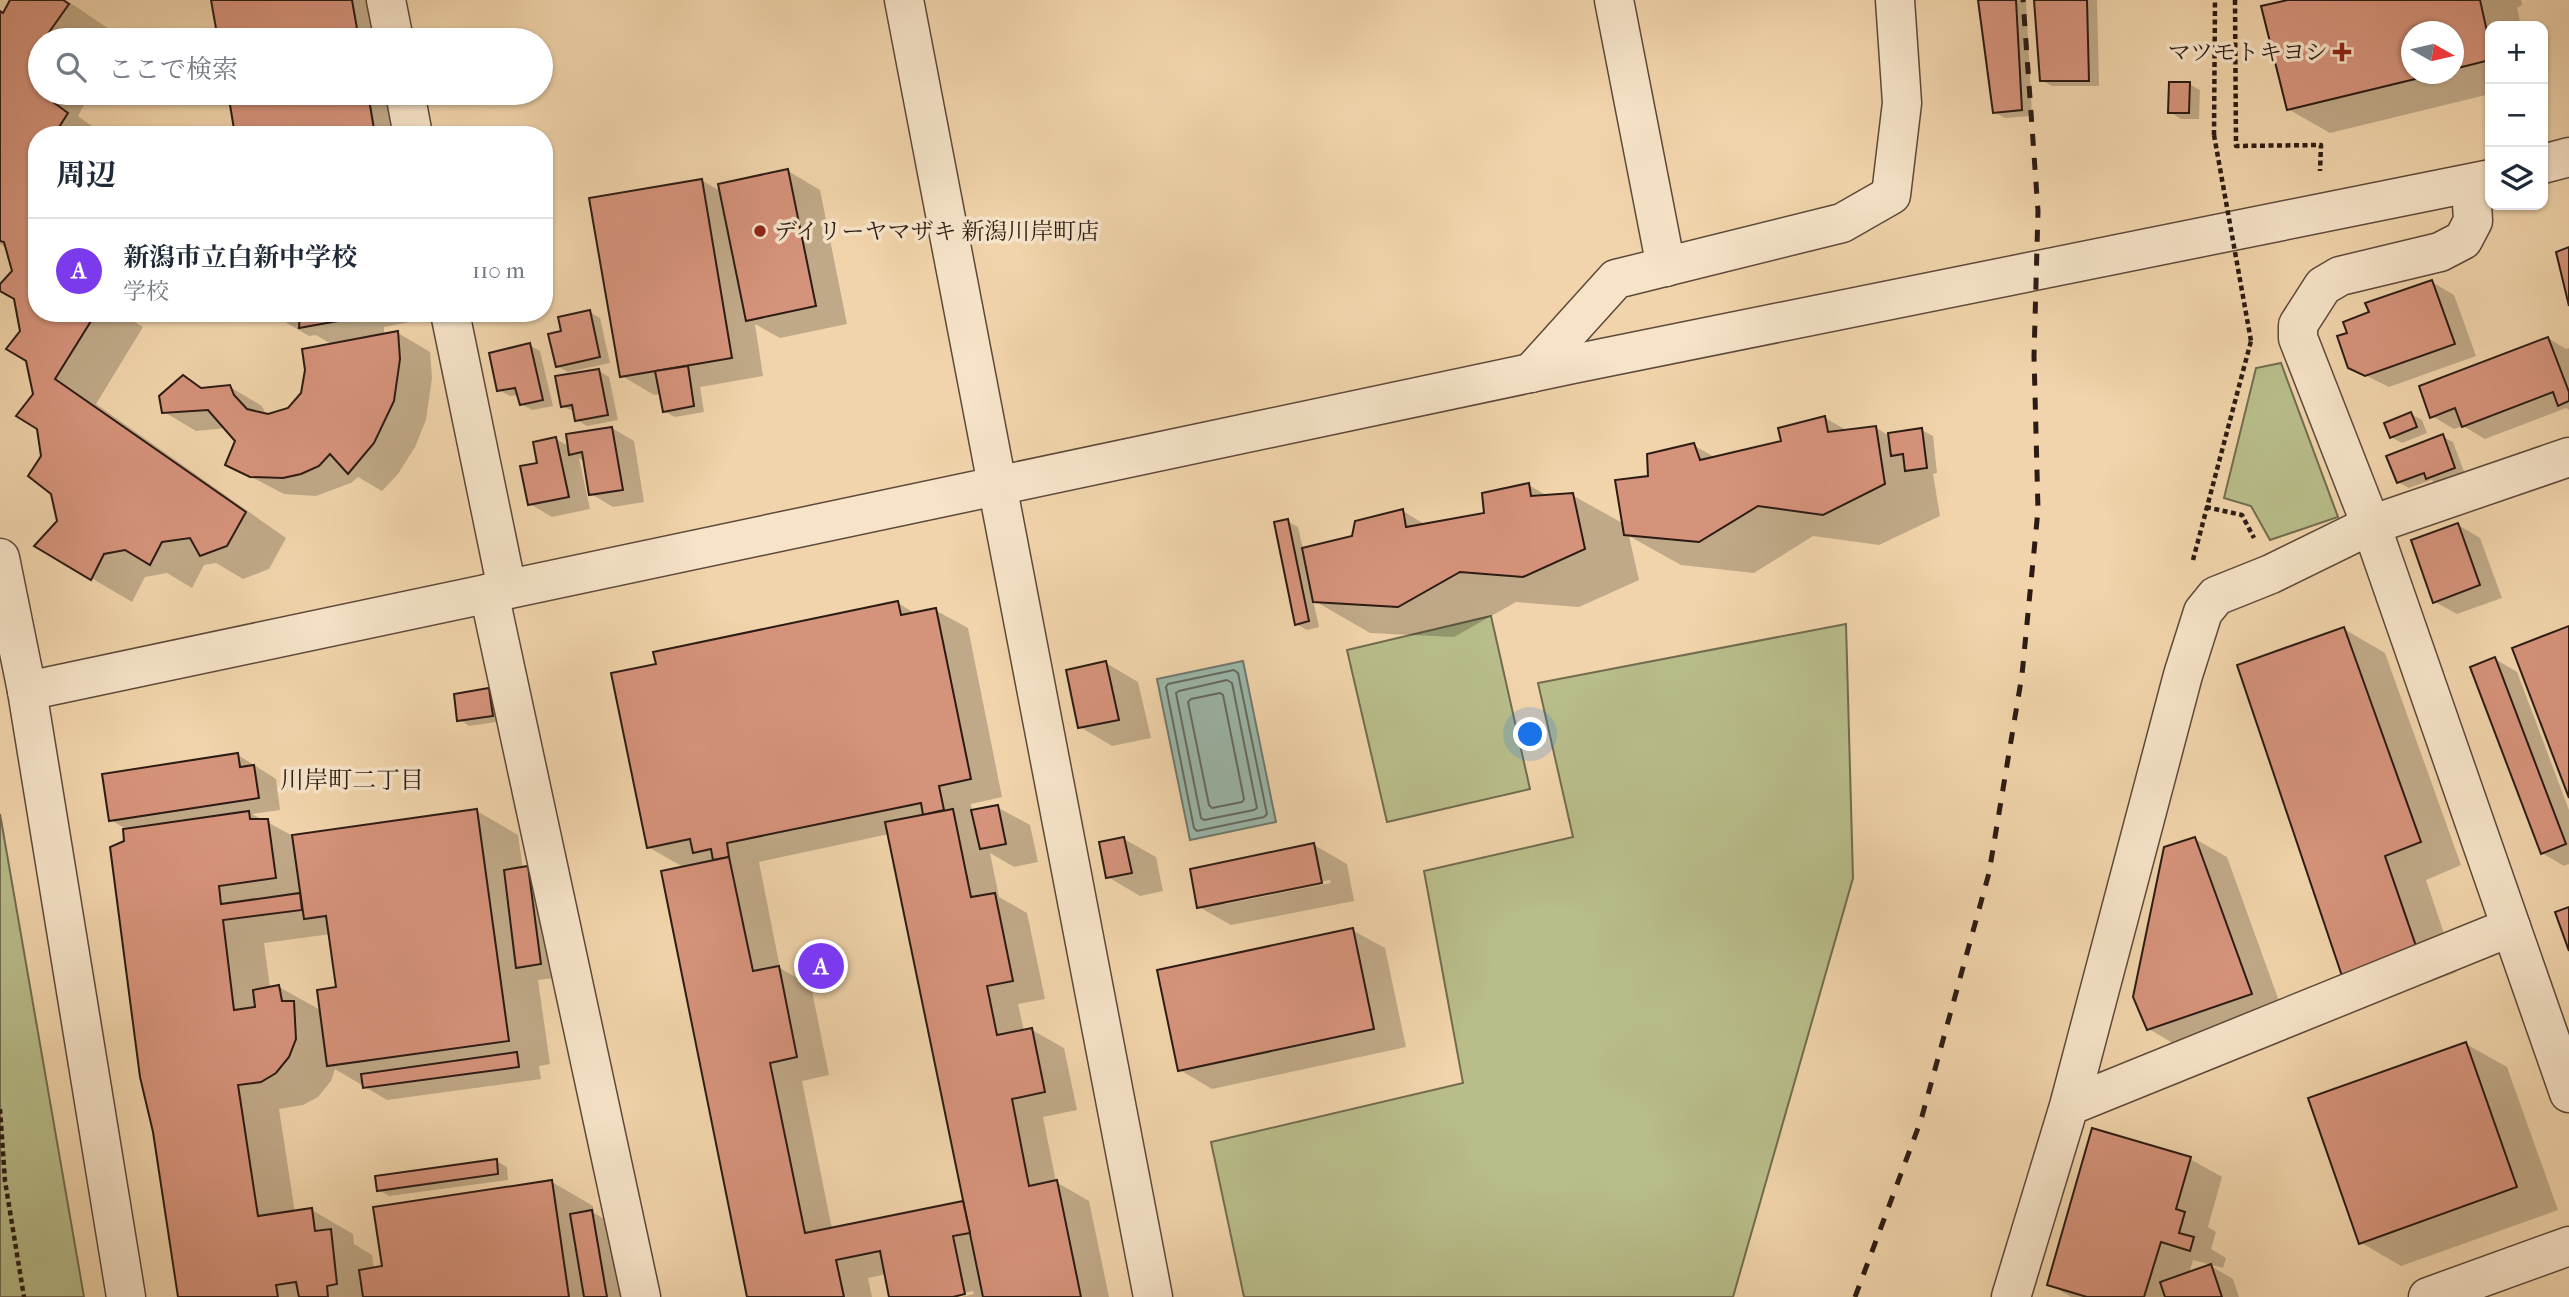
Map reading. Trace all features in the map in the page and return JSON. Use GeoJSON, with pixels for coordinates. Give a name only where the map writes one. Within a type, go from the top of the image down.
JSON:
{"type":"FeatureCollection","features":[{"type":"Feature","properties":{"kind":"street"},"geometry":{"type":"LineString","coordinates":[[386,0],[392,28]]}},
{"type":"Feature","properties":{"kind":"street"},"geometry":{"type":"LineString","coordinates":[[904,0],[1153,1297]]}},
{"type":"Feature","properties":{"kind":"street"},"geometry":{"type":"LineString","coordinates":[[1614,0],[1667,267]]}},
{"type":"Feature","properties":{"kind":"street"},"geometry":{"type":"LineString","coordinates":[[1531,373],[1616,279],[1842,223],[1891,195],[1902,103],[1895,0]]}},
{"type":"Feature","properties":{"kind":"street"},"geometry":{"type":"LineString","coordinates":[[407,105],[411,126]]}},
{"type":"Feature","properties":{"kind":"street"},"geometry":{"type":"LineString","coordinates":[[2548,163],[2569,157]]}},
{"type":"Feature","properties":{"kind":"street"},"geometry":{"type":"LineString","coordinates":[[27,691],[1531,373],[2481,182],[2473,221],[2463,240],[2440,252],[2340,276],[2323,286],[2298,325],[2298,338],[2371,525],[2569,1093]]}},
{"type":"Feature","properties":{"kind":"street"},"geometry":{"type":"LineString","coordinates":[[452,322],[498,591],[641,1297]]}},
{"type":"Feature","properties":{"kind":"street"},"geometry":{"type":"LineString","coordinates":[[2011,1297],[2069,1107],[2203,612],[2216,596],[2271,574],[2371,525],[2569,457]]}},
{"type":"Feature","properties":{"kind":"street"},"geometry":{"type":"LineString","coordinates":[[0,558],[27,691],[126,1297]]}},
{"type":"Feature","properties":{"kind":"street"},"geometry":{"type":"LineString","coordinates":[[2069,1107],[2511,927]]}},
{"type":"Feature","properties":{"kind":"street"},"geometry":{"type":"LineString","coordinates":[[2428,1297],[2569,1246]]}},
{"type":"Feature","properties":{"kind":"path"},"geometry":{"type":"LineString","coordinates":[[2193,560],[2251,341],[2214,135],[2215,0]]}},
{"type":"Feature","properties":{"kind":"path"},"geometry":{"type":"LineString","coordinates":[[2235,0],[2236,146],[2321,145],[2320,175],[2329,213]]}},
{"type":"Feature","properties":{"kind":"path"},"geometry":{"type":"LineString","coordinates":[[2206,507],[2242,515],[2253,536]]}},
{"type":"Feature","properties":{"kind":"path"},"geometry":{"type":"LineString","coordinates":[[0,1109],[5,1181],[24,1297]]}},
{"type":"Feature","properties":{"kind":"green space"},"geometry":{"type":"Polygon","coordinates":[[[2281,363],[2338,517],[2270,540],[2251,506],[2224,498],[2256,368],[2281,363]]]}},
{"type":"Feature","properties":{"kind":"green space"},"geometry":{"type":"Polygon","coordinates":[[[1491,616],[1530,789],[1387,822],[1347,650],[1491,616]]]}},
{"type":"Feature","properties":{"kind":"green space"},"geometry":{"type":"Polygon","coordinates":[[[1846,624],[1853,878],[1733,1297],[1244,1297],[1211,1142],[1463,1083],[1424,871],[1573,837],[1538,683],[1846,624]]]}},
{"type":"Feature","properties":{"kind":"green space"},"geometry":{"type":"Polygon","coordinates":[[[0,814],[84,1297],[0,1297],[0,814]]]}},
{"type":"Feature","properties":{"kind":"water"},"geometry":{"type":"Polygon","coordinates":[[[1243,661],[1276,822],[1190,840],[1157,679],[1243,661]]]}},
{"type":"Feature","properties":{"kind":"building"},"geometry":{"type":"Polygon","coordinates":[[[10,0],[63,0],[69,4],[52,28],[28,28],[28,105],[57,105],[68,113],[60,126],[28,126],[28,322],[90,322],[55,379],[246,512],[227,546],[200,556],[190,538],[162,542],[150,565],[125,550],[104,554],[91,580],[34,546],[57,521],[51,494],[28,476],[41,456],[37,429],[16,416],[33,394],[26,361],[6,349],[20,331],[14,299],[0,291],[0,284],[12,271],[4,242],[0,241],[0,11],[3,13],[10,0]]]}},
{"type":"Feature","properties":{"kind":"building"},"geometry":{"type":"Polygon","coordinates":[[[211,0],[352,0],[357,28],[216,28],[211,0]]]}},
{"type":"Feature","properties":{"kind":"building"},"geometry":{"type":"Polygon","coordinates":[[[1978,0],[2016,0],[2022,110],[1993,113],[1978,0]]]}},
{"type":"Feature","properties":{"kind":"building"},"geometry":{"type":"Polygon","coordinates":[[[2034,0],[2087,0],[2089,81],[2040,81],[2034,0]]]}},
{"type":"Feature","properties":{"kind":"building","name":"マツモトキヨシ"},"geometry":{"type":"Polygon","coordinates":[[[2288,0],[2480,0],[2485,22],[2485,61],[2464,66],[2464,21],[2401,21],[2401,82],[2287,110],[2261,6],[2288,0]]]}},
{"type":"Feature","properties":{"kind":"building"},"geometry":{"type":"Polygon","coordinates":[[[2169,82],[2190,82],[2189,113],[2168,113],[2169,82]]]}},
{"type":"Feature","properties":{"kind":"building"},"geometry":{"type":"Polygon","coordinates":[[[230,105],[370,105],[374,126],[234,126],[230,105]]]}},
{"type":"Feature","properties":{"kind":"building"},"geometry":{"type":"Polygon","coordinates":[[[788,169],[816,306],[746,321],[718,184],[788,169]]]}},
{"type":"Feature","properties":{"kind":"building"},"geometry":{"type":"Polygon","coordinates":[[[702,179],[732,358],[620,377],[589,198],[702,179]]]}},
{"type":"Feature","properties":{"kind":"building"},"geometry":{"type":"Polygon","coordinates":[[[2569,247],[2569,306],[2556,252],[2569,247]]]}},
{"type":"Feature","properties":{"kind":"building"},"geometry":{"type":"Polygon","coordinates":[[[2432,280],[2455,344],[2365,376],[2348,368],[2337,336],[2347,333],[2343,322],[2369,312],[2365,303],[2432,280]]]}},
{"type":"Feature","properties":{"kind":"building"},"geometry":{"type":"Polygon","coordinates":[[[590,310],[600,357],[556,367],[548,334],[561,331],[558,317],[590,310]]]}},
{"type":"Feature","properties":{"kind":"building"},"geometry":{"type":"Polygon","coordinates":[[[299,322],[333,322],[299,328],[299,322]]]}},
{"type":"Feature","properties":{"kind":"building"},"geometry":{"type":"Polygon","coordinates":[[[398,331],[400,359],[394,401],[374,443],[348,474],[330,454],[319,466],[301,474],[283,478],[250,477],[225,465],[235,441],[208,410],[162,413],[159,396],[183,375],[201,388],[230,385],[234,395],[247,409],[268,414],[288,408],[301,393],[305,370],[302,349],[398,331]]]}},
{"type":"Feature","properties":{"kind":"building"},"geometry":{"type":"Polygon","coordinates":[[[2548,337],[2569,392],[2569,401],[2558,406],[2553,392],[2462,427],[2455,408],[2430,418],[2419,386],[2548,337]]]}},
{"type":"Feature","properties":{"kind":"building"},"geometry":{"type":"Polygon","coordinates":[[[530,343],[543,400],[520,405],[515,388],[497,391],[489,353],[530,343]]]}},
{"type":"Feature","properties":{"kind":"building"},"geometry":{"type":"Polygon","coordinates":[[[688,366],[694,406],[663,412],[655,371],[688,366]]]}},
{"type":"Feature","properties":{"kind":"building"},"geometry":{"type":"Polygon","coordinates":[[[599,369],[608,415],[575,421],[572,405],[561,407],[555,376],[599,369]]]}},
{"type":"Feature","properties":{"kind":"building"},"geometry":{"type":"Polygon","coordinates":[[[2411,412],[2417,427],[2390,438],[2384,423],[2411,412]]]}},
{"type":"Feature","properties":{"kind":"building"},"geometry":{"type":"Polygon","coordinates":[[[1825,416],[1828,432],[1876,426],[1885,484],[1823,515],[1758,506],[1699,542],[1624,535],[1615,480],[1648,476],[1647,454],[1694,443],[1700,460],[1781,441],[1778,428],[1825,416]]]}},
{"type":"Feature","properties":{"kind":"building"},"geometry":{"type":"Polygon","coordinates":[[[612,427],[623,490],[589,495],[582,452],[569,455],[566,434],[612,427]]]}},
{"type":"Feature","properties":{"kind":"building"},"geometry":{"type":"Polygon","coordinates":[[[1922,428],[1927,468],[1905,471],[1903,454],[1891,456],[1888,433],[1922,428]]]}},
{"type":"Feature","properties":{"kind":"building"},"geometry":{"type":"Polygon","coordinates":[[[2443,434],[2455,468],[2426,479],[2424,473],[2397,483],[2386,456],[2443,434]]]}},
{"type":"Feature","properties":{"kind":"building"},"geometry":{"type":"Polygon","coordinates":[[[556,437],[569,497],[528,505],[520,466],[537,463],[533,442],[556,437]]]}},
{"type":"Feature","properties":{"kind":"building"},"geometry":{"type":"Polygon","coordinates":[[[1529,483],[1531,496],[1573,493],[1585,549],[1523,577],[1460,572],[1398,607],[1313,602],[1302,548],[1352,536],[1355,521],[1403,509],[1406,527],[1484,513],[1482,493],[1529,483]]]}},
{"type":"Feature","properties":{"kind":"building"},"geometry":{"type":"Polygon","coordinates":[[[1288,519],[1309,621],[1295,625],[1274,522],[1288,519]]]}},
{"type":"Feature","properties":{"kind":"building"},"geometry":{"type":"Polygon","coordinates":[[[2458,523],[2480,585],[2433,603],[2411,540],[2458,523]]]}},
{"type":"Feature","properties":{"kind":"building"},"geometry":{"type":"Polygon","coordinates":[[[898,601],[901,615],[936,608],[971,779],[939,786],[944,810],[923,815],[921,803],[727,843],[729,857],[713,860],[711,849],[693,853],[690,839],[647,848],[611,673],[656,664],[653,652],[898,601]]]}},
{"type":"Feature","properties":{"kind":"building"},"geometry":{"type":"Polygon","coordinates":[[[2569,626],[2569,798],[2512,648],[2569,626]]]}},
{"type":"Feature","properties":{"kind":"building"},"geometry":{"type":"Polygon","coordinates":[[[2344,627],[2421,842],[2385,856],[2417,949],[2342,976],[2237,665],[2344,627]]]}},
{"type":"Feature","properties":{"kind":"building"},"geometry":{"type":"Polygon","coordinates":[[[2495,657],[2566,844],[2541,854],[2470,667],[2495,657]]]}},
{"type":"Feature","properties":{"kind":"building"},"geometry":{"type":"Polygon","coordinates":[[[1106,661],[1119,720],[1078,728],[1066,670],[1106,661]]]}},
{"type":"Feature","properties":{"kind":"building"},"geometry":{"type":"Polygon","coordinates":[[[489,688],[493,716],[457,721],[454,694],[489,688]]]}},
{"type":"Feature","properties":{"kind":"building"},"geometry":{"type":"Polygon","coordinates":[[[238,753],[240,767],[254,765],[259,798],[109,821],[102,774],[238,753]]]}},
{"type":"Feature","properties":{"kind":"building"},"geometry":{"type":"Polygon","coordinates":[[[998,805],[1006,844],[980,849],[971,810],[998,805]]]}},
{"type":"Feature","properties":{"kind":"building"},"geometry":{"type":"Polygon","coordinates":[[[477,809],[509,1041],[327,1066],[317,990],[336,987],[326,916],[304,919],[292,835],[477,809]]]}},
{"type":"Feature","properties":{"kind":"building"},"geometry":{"type":"Polygon","coordinates":[[[953,809],[971,897],[995,893],[1013,981],[987,986],[997,1035],[1032,1028],[1045,1092],[1012,1099],[1029,1186],[1057,1180],[1081,1297],[983,1297],[885,822],[953,809]]]}},
{"type":"Feature","properties":{"kind":"building"},"geometry":{"type":"Polygon","coordinates":[[[249,811],[250,819],[268,819],[276,878],[219,886],[221,904],[300,893],[302,910],[223,920],[234,1010],[255,1007],[253,990],[279,985],[282,1001],[294,1001],[296,1039],[289,1057],[276,1073],[261,1082],[238,1085],[258,1216],[312,1208],[315,1231],[331,1229],[337,1284],[327,1286],[328,1297],[299,1297],[296,1282],[276,1285],[278,1297],[178,1297],[153,1132],[140,1077],[110,847],[124,841],[123,829],[249,811]]]}},
{"type":"Feature","properties":{"kind":"building"},"geometry":{"type":"Polygon","coordinates":[[[1124,837],[1132,873],[1106,878],[1099,842],[1124,837]]]}},
{"type":"Feature","properties":{"kind":"building"},"geometry":{"type":"Polygon","coordinates":[[[2195,837],[2252,994],[2147,1030],[2133,997],[2164,847],[2195,837]]]}},
{"type":"Feature","properties":{"kind":"building"},"geometry":{"type":"Polygon","coordinates":[[[1314,843],[1322,883],[1197,908],[1190,869],[1314,843]]]}},
{"type":"Feature","properties":{"kind":"building"},"geometry":{"type":"Polygon","coordinates":[[[729,857],[753,971],[779,966],[797,1057],[770,1063],[805,1233],[963,1201],[970,1233],[953,1236],[965,1294],[953,1297],[889,1297],[880,1251],[836,1260],[844,1297],[747,1297],[661,871],[729,857]]]}},
{"type":"Feature","properties":{"kind":"building"},"geometry":{"type":"Polygon","coordinates":[[[528,866],[541,964],[516,968],[504,870],[528,866]]]}},
{"type":"Feature","properties":{"kind":"building"},"geometry":{"type":"Polygon","coordinates":[[[2569,907],[2569,951],[2555,912],[2569,907]]]}},
{"type":"Feature","properties":{"kind":"building"},"geometry":{"type":"Polygon","coordinates":[[[1353,928],[1374,1029],[1178,1071],[1157,970],[1353,928]]]}},
{"type":"Feature","properties":{"kind":"building"},"geometry":{"type":"Polygon","coordinates":[[[2466,1042],[2517,1187],[2359,1244],[2308,1098],[2466,1042]]]}},
{"type":"Feature","properties":{"kind":"building"},"geometry":{"type":"Polygon","coordinates":[[[517,1052],[519,1067],[363,1088],[361,1074],[517,1052]]]}},
{"type":"Feature","properties":{"kind":"building"},"geometry":{"type":"Polygon","coordinates":[[[2092,1128],[2191,1157],[2176,1209],[2185,1212],[2179,1233],[2194,1237],[2190,1251],[2161,1242],[2144,1297],[2087,1297],[2047,1285],[2092,1128]]]}},
{"type":"Feature","properties":{"kind":"building"},"geometry":{"type":"Polygon","coordinates":[[[497,1159],[498,1174],[377,1191],[375,1176],[497,1159]]]}},
{"type":"Feature","properties":{"kind":"building"},"geometry":{"type":"Polygon","coordinates":[[[552,1180],[569,1297],[363,1297],[359,1270],[382,1266],[373,1207],[552,1180]]]}},
{"type":"Feature","properties":{"kind":"building"},"geometry":{"type":"Polygon","coordinates":[[[592,1210],[607,1297],[584,1297],[570,1214],[592,1210]]]}},
{"type":"Feature","properties":{"kind":"building"},"geometry":{"type":"Polygon","coordinates":[[[2211,1264],[2222,1297],[2165,1297],[2160,1282],[2211,1264]]]}},
{"type":"Feature","properties":{"kind":"railway"},"geometry":{"type":"LineString","coordinates":[[1855,1297],[1921,1120],[1989,873],[2022,675],[2038,510],[2034,356],[2038,211],[2023,0]]}},
{"type":"Feature","properties":{"kind":"place","name":"マツモトキヨシ"},"geometry":{"type":"Point","coordinates":[2342,52]}},
{"type":"Feature","properties":{"kind":"place","name":"デイリーヤマザキ 新潟川岸町店"},"geometry":{"type":"Point","coordinates":[760,231]}},
{"type":"Feature","properties":{"kind":"place","name":"新潟市立白新中学校"},"geometry":{"type":"Point","coordinates":[821,966]}},
{"type":"Feature","properties":{"kind":"district","name":"川岸町二丁目"},"geometry":{"type":"Point","coordinates":[352,780]}}]}
